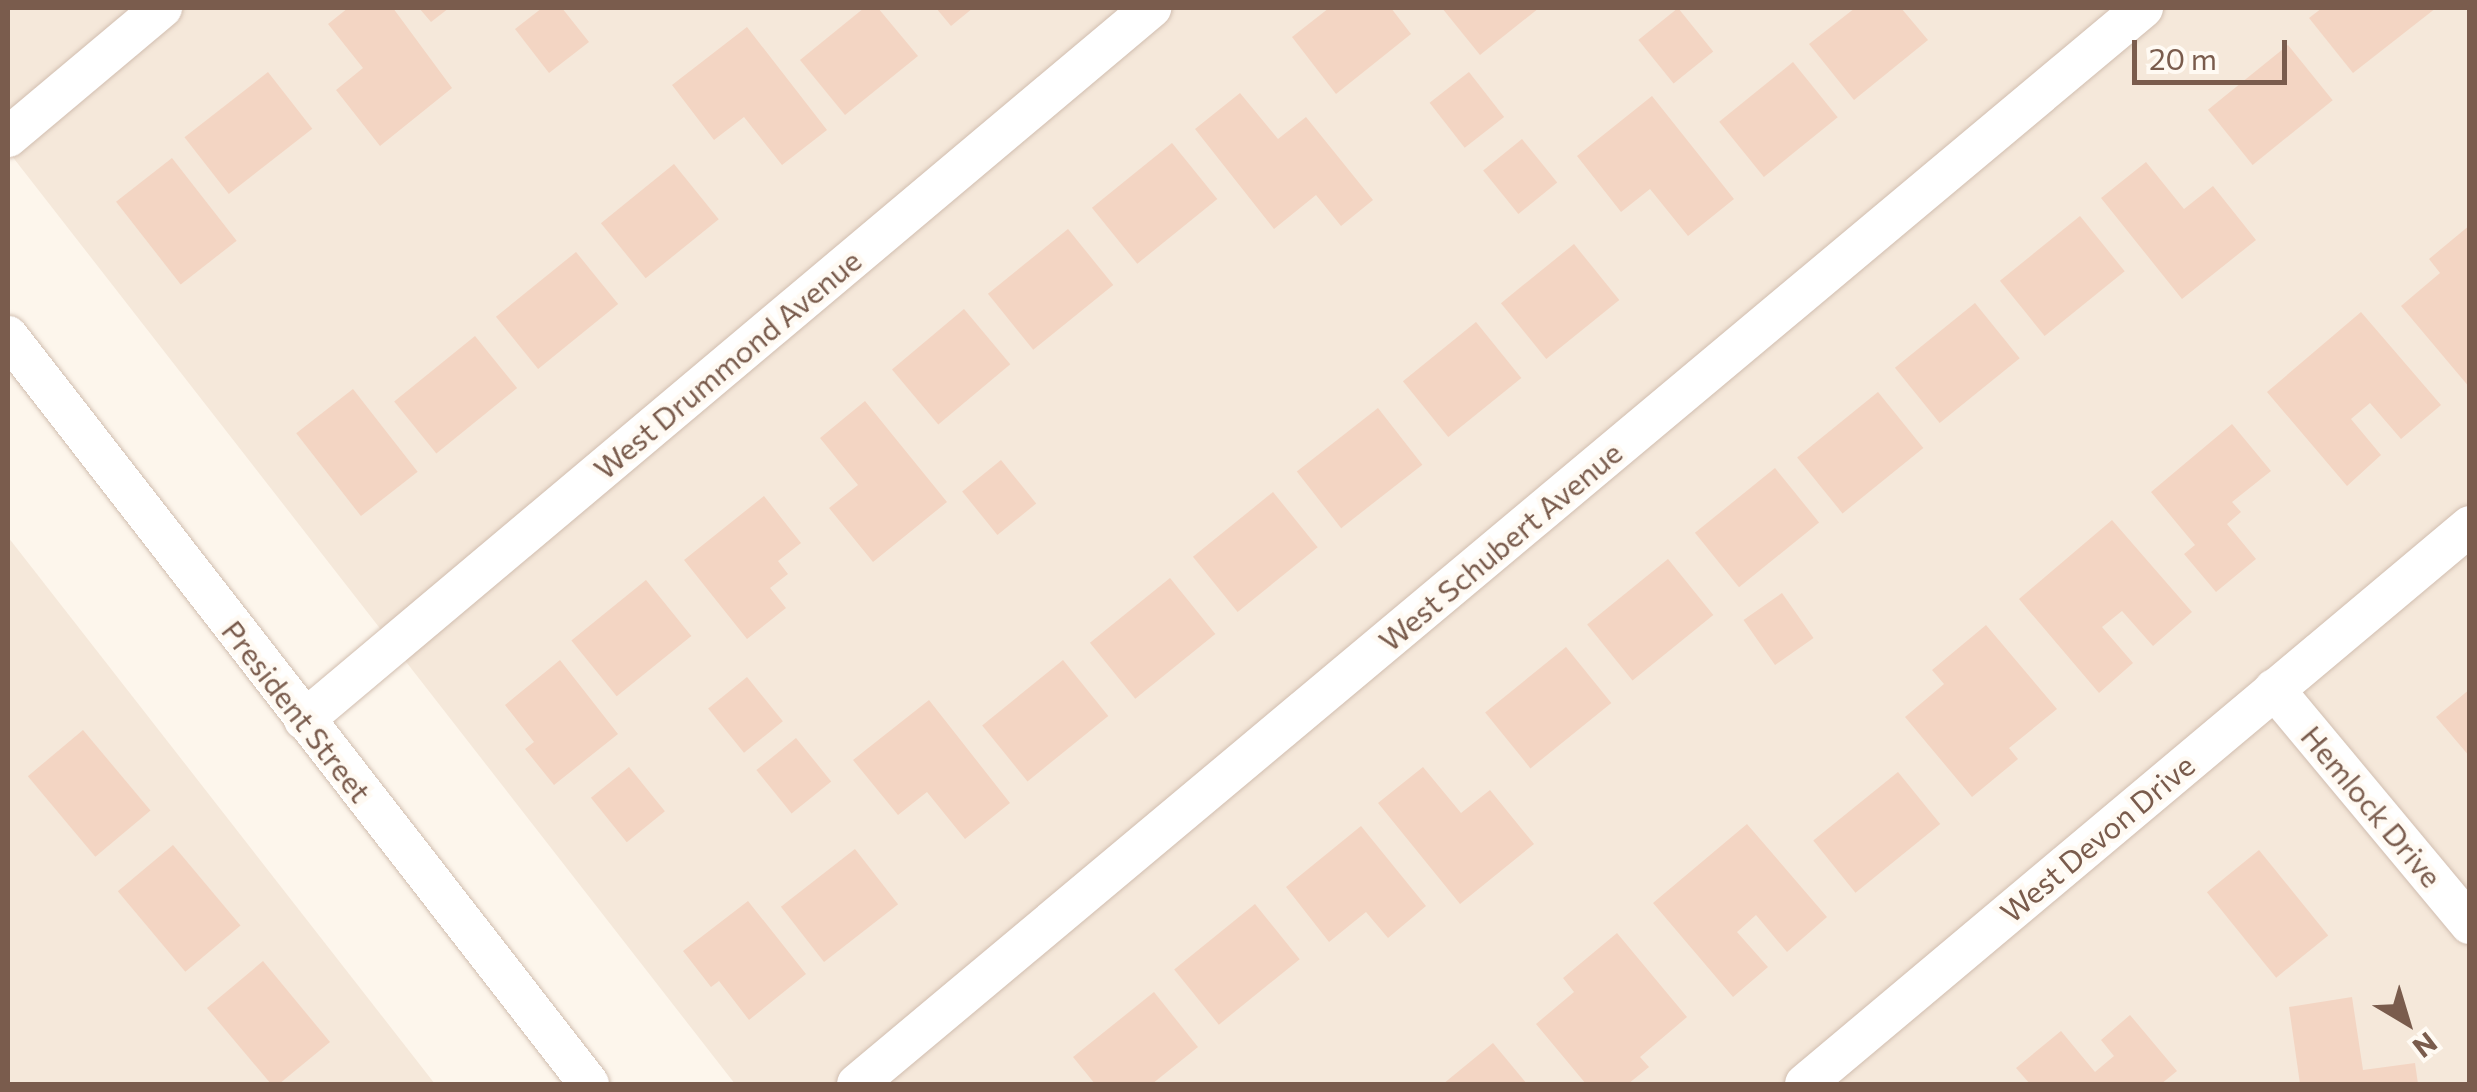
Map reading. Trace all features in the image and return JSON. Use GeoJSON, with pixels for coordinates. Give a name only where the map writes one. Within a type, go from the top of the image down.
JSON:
{"type":"FeatureCollection","features":[{"type":"Feature","properties":{"kind":"street"},"geometry":{"type":"LineString","coordinates":[[8,137],[162,8]]}},
{"type":"Feature","properties":{"kind":"street","name":"West Drummond Avenue"},"geometry":{"type":"LineString","coordinates":[[304,720],[1151,8]]}},
{"type":"Feature","properties":{"kind":"street","name":"West Schubert Avenue"},"geometry":{"type":"LineString","coordinates":[[857,1084],[2143,8]]}},
{"type":"Feature","properties":{"kind":"street","name":"President Street"},"geometry":{"type":"LineString","coordinates":[[8,336],[588,1084]]}},
{"type":"Feature","properties":{"kind":"street","name":"West Devon Drive"},"geometry":{"type":"LineString","coordinates":[[1806,1084],[2470,526]]}},
{"type":"Feature","properties":{"kind":"street","name":"Hemlock Drive"},"geometry":{"type":"LineString","coordinates":[[2274,689],[2470,924]]}},
{"type":"Feature","properties":{"kind":"shaded area"},"geometry":{"type":"Polygon","coordinates":[[[8,8],[2469,8],[2469,1084],[735,1084],[8,151],[8,8]]]}},
{"type":"Feature","properties":{"kind":"shaded area"},"geometry":{"type":"Polygon","coordinates":[[[8,537],[435,1084],[8,1084],[8,537]]]}},
{"type":"Feature","properties":{"kind":"building"},"geometry":{"type":"Polygon","coordinates":[[[348,8],[393,8],[452,88],[380,146],[336,90],[363,68],[328,24],[348,8]]]}},
{"type":"Feature","properties":{"kind":"building"},"geometry":{"type":"Polygon","coordinates":[[[419,8],[449,8],[431,22],[419,8]]]}},
{"type":"Feature","properties":{"kind":"building"},"geometry":{"type":"Polygon","coordinates":[[[542,8],[562,8],[589,42],[549,73],[515,29],[542,8]]]}},
{"type":"Feature","properties":{"kind":"building"},"geometry":{"type":"Polygon","coordinates":[[[864,8],[878,8],[918,56],[845,115],[800,60],[864,8]]]}},
{"type":"Feature","properties":{"kind":"building"},"geometry":{"type":"Polygon","coordinates":[[[936,8],[973,8],[951,26],[936,8]]]}},
{"type":"Feature","properties":{"kind":"building"},"geometry":{"type":"Polygon","coordinates":[[[1329,8],[1391,8],[1411,34],[1336,94],[1292,37],[1329,8]]]}},
{"type":"Feature","properties":{"kind":"building"},"geometry":{"type":"Polygon","coordinates":[[[1442,8],[1539,8],[1480,55],[1442,8]]]}},
{"type":"Feature","properties":{"kind":"building"},"geometry":{"type":"Polygon","coordinates":[[[1678,8],[1713,52],[1674,84],[1638,40],[1678,8]]]}},
{"type":"Feature","properties":{"kind":"building"},"geometry":{"type":"Polygon","coordinates":[[[1855,8],[1901,8],[1928,40],[1854,100],[1809,44],[1855,8]]]}},
{"type":"Feature","properties":{"kind":"building"},"geometry":{"type":"Polygon","coordinates":[[[2322,8],[2436,8],[2353,73],[2309,18],[2322,8]]]}},
{"type":"Feature","properties":{"kind":"building"},"geometry":{"type":"Polygon","coordinates":[[[747,27],[827,130],[782,165],[744,117],[714,140],[672,85],[747,27]]]}},
{"type":"Feature","properties":{"kind":"building"},"geometry":{"type":"Polygon","coordinates":[[[2288,45],[2333,100],[2253,165],[2208,110],[2288,45]]]}},
{"type":"Feature","properties":{"kind":"building"},"geometry":{"type":"Polygon","coordinates":[[[1793,62],[1838,117],[1764,177],[1719,122],[1793,62]]]}},
{"type":"Feature","properties":{"kind":"building"},"geometry":{"type":"Polygon","coordinates":[[[268,72],[312,129],[229,194],[184,137],[268,72]]]}},
{"type":"Feature","properties":{"kind":"building"},"geometry":{"type":"Polygon","coordinates":[[[1469,72],[1504,117],[1465,148],[1430,103],[1469,72]]]}},
{"type":"Feature","properties":{"kind":"building"},"geometry":{"type":"Polygon","coordinates":[[[1240,93],[1278,139],[1306,117],[1373,200],[1341,226],[1316,195],[1274,229],[1195,129],[1240,93]]]}},
{"type":"Feature","properties":{"kind":"building"},"geometry":{"type":"Polygon","coordinates":[[[1652,96],[1734,199],[1688,236],[1650,189],[1621,212],[1577,156],[1652,96]]]}},
{"type":"Feature","properties":{"kind":"building"},"geometry":{"type":"Polygon","coordinates":[[[1522,139],[1557,183],[1518,214],[1483,170],[1522,139]]]}},
{"type":"Feature","properties":{"kind":"building"},"geometry":{"type":"Polygon","coordinates":[[[1172,143],[1217,199],[1137,264],[1092,208],[1172,143]]]}},
{"type":"Feature","properties":{"kind":"building"},"geometry":{"type":"Polygon","coordinates":[[[172,158],[237,241],[181,284],[116,202],[172,158]]]}},
{"type":"Feature","properties":{"kind":"building"},"geometry":{"type":"Polygon","coordinates":[[[2146,162],[2184,209],[2213,186],[2256,240],[2182,299],[2101,198],[2146,162]]]}},
{"type":"Feature","properties":{"kind":"building"},"geometry":{"type":"Polygon","coordinates":[[[674,164],[719,219],[646,278],[601,223],[674,164]]]}},
{"type":"Feature","properties":{"kind":"building"},"geometry":{"type":"Polygon","coordinates":[[[2080,216],[2125,271],[2045,336],[2000,281],[2080,216]]]}},
{"type":"Feature","properties":{"kind":"building"},"geometry":{"type":"Polygon","coordinates":[[[2470,225],[2470,388],[2401,306],[2440,273],[2429,259],[2470,225]]]}},
{"type":"Feature","properties":{"kind":"building"},"geometry":{"type":"Polygon","coordinates":[[[1068,229],[1113,285],[1033,350],[988,294],[1068,229]]]}},
{"type":"Feature","properties":{"kind":"building"},"geometry":{"type":"Polygon","coordinates":[[[1574,244],[1619,300],[1546,359],[1501,303],[1574,244]]]}},
{"type":"Feature","properties":{"kind":"building"},"geometry":{"type":"Polygon","coordinates":[[[576,252],[618,304],[538,369],[496,317],[576,252]]]}},
{"type":"Feature","properties":{"kind":"building"},"geometry":{"type":"Polygon","coordinates":[[[1975,303],[2020,358],[1940,423],[1895,368],[1975,303]]]}},
{"type":"Feature","properties":{"kind":"building"},"geometry":{"type":"Polygon","coordinates":[[[964,309],[1010,364],[938,425],[892,369],[964,309]]]}},
{"type":"Feature","properties":{"kind":"building"},"geometry":{"type":"Polygon","coordinates":[[[2361,312],[2441,405],[2401,439],[2370,403],[2351,419],[2381,455],[2347,486],[2267,392],[2361,312]]]}},
{"type":"Feature","properties":{"kind":"building"},"geometry":{"type":"Polygon","coordinates":[[[1476,322],[1521,378],[1448,437],[1403,381],[1476,322]]]}},
{"type":"Feature","properties":{"kind":"building"},"geometry":{"type":"Polygon","coordinates":[[[475,336],[517,388],[436,454],[394,401],[475,336]]]}},
{"type":"Feature","properties":{"kind":"building"},"geometry":{"type":"Polygon","coordinates":[[[353,389],[418,472],[361,516],[296,433],[353,389]]]}},
{"type":"Feature","properties":{"kind":"building"},"geometry":{"type":"Polygon","coordinates":[[[1878,392],[1923,448],[1842,513],[1797,457],[1878,392]]]}},
{"type":"Feature","properties":{"kind":"building"},"geometry":{"type":"Polygon","coordinates":[[[865,401],[947,502],[873,562],[829,508],[858,485],[820,438],[865,401]]]}},
{"type":"Feature","properties":{"kind":"building"},"geometry":{"type":"Polygon","coordinates":[[[1378,408],[1422,465],[1341,528],[1297,471],[1378,408]]]}},
{"type":"Feature","properties":{"kind":"building"},"geometry":{"type":"Polygon","coordinates":[[[2232,424],[2271,471],[2232,502],[2241,512],[2227,524],[2256,559],[2216,592],[2184,554],[2195,545],[2151,492],[2232,424]]]}},
{"type":"Feature","properties":{"kind":"building"},"geometry":{"type":"Polygon","coordinates":[[[1001,460],[1036,504],[997,535],[962,491],[1001,460]]]}},
{"type":"Feature","properties":{"kind":"building"},"geometry":{"type":"Polygon","coordinates":[[[1775,468],[1819,522],[1739,587],[1695,533],[1775,468]]]}},
{"type":"Feature","properties":{"kind":"building"},"geometry":{"type":"Polygon","coordinates":[[[1273,492],[1318,547],[1238,612],[1193,557],[1273,492]]]}},
{"type":"Feature","properties":{"kind":"building"},"geometry":{"type":"Polygon","coordinates":[[[764,496],[801,543],[778,561],[788,574],[770,588],[786,608],[747,639],[684,560],[764,496]]]}},
{"type":"Feature","properties":{"kind":"building"},"geometry":{"type":"Polygon","coordinates":[[[2112,520],[2192,612],[2153,646],[2122,611],[2102,627],[2133,663],[2099,693],[2019,599],[2112,520]]]}},
{"type":"Feature","properties":{"kind":"building"},"geometry":{"type":"Polygon","coordinates":[[[1668,559],[1713,615],[1632,680],[1587,624],[1668,559]]]}},
{"type":"Feature","properties":{"kind":"building"},"geometry":{"type":"Polygon","coordinates":[[[1170,578],[1215,634],[1135,699],[1090,643],[1170,578]]]}},
{"type":"Feature","properties":{"kind":"building"},"geometry":{"type":"Polygon","coordinates":[[[646,580],[691,636],[617,696],[571,640],[646,580]]]}},
{"type":"Feature","properties":{"kind":"building"},"geometry":{"type":"Polygon","coordinates":[[[1782,593],[1814,638],[1775,665],[1743,620],[1782,593]]]}},
{"type":"Feature","properties":{"kind":"building"},"geometry":{"type":"Polygon","coordinates":[[[1986,625],[2057,709],[2009,748],[2018,759],[1972,797],[1905,717],[1944,684],[1932,670],[1986,625]]]}},
{"type":"Feature","properties":{"kind":"building"},"geometry":{"type":"Polygon","coordinates":[[[1566,647],[1611,703],[1530,768],[1485,712],[1566,647]]]}},
{"type":"Feature","properties":{"kind":"building"},"geometry":{"type":"Polygon","coordinates":[[[560,660],[618,734],[554,785],[525,749],[534,742],[505,705],[560,660]]]}},
{"type":"Feature","properties":{"kind":"building"},"geometry":{"type":"Polygon","coordinates":[[[1063,660],[1108,716],[1027,781],[982,725],[1063,660]]]}},
{"type":"Feature","properties":{"kind":"building"},"geometry":{"type":"Polygon","coordinates":[[[747,677],[783,721],[744,753],[708,708],[747,677]]]}},
{"type":"Feature","properties":{"kind":"building"},"geometry":{"type":"Polygon","coordinates":[[[2470,689],[2470,757],[2436,717],[2470,689]]]}},
{"type":"Feature","properties":{"kind":"building"},"geometry":{"type":"Polygon","coordinates":[[[929,700],[1010,803],[965,839],[927,792],[898,815],[853,760],[929,700]]]}},
{"type":"Feature","properties":{"kind":"building"},"geometry":{"type":"Polygon","coordinates":[[[83,730],[150,810],[95,857],[28,776],[83,730]]]}},
{"type":"Feature","properties":{"kind":"building"},"geometry":{"type":"Polygon","coordinates":[[[796,738],[831,782],[792,814],[756,770],[796,738]]]}},
{"type":"Feature","properties":{"kind":"building"},"geometry":{"type":"Polygon","coordinates":[[[629,767],[665,811],[627,842],[591,798],[629,767]]]}},
{"type":"Feature","properties":{"kind":"building"},"geometry":{"type":"Polygon","coordinates":[[[1423,767],[1461,813],[1490,790],[1534,844],[1460,904],[1378,803],[1423,767]]]}},
{"type":"Feature","properties":{"kind":"building"},"geometry":{"type":"Polygon","coordinates":[[[1898,772],[1940,824],[1855,893],[1813,841],[1898,772]]]}},
{"type":"Feature","properties":{"kind":"building"},"geometry":{"type":"Polygon","coordinates":[[[1747,824],[1827,917],[1787,952],[1756,915],[1737,932],[1768,967],[1733,997],[1653,903],[1747,824]]]}},
{"type":"Feature","properties":{"kind":"building"},"geometry":{"type":"Polygon","coordinates":[[[1361,826],[1426,906],[1388,938],[1366,912],[1329,942],[1286,887],[1361,826]]]}},
{"type":"Feature","properties":{"kind":"building"},"geometry":{"type":"Polygon","coordinates":[[[173,845],[240,925],[185,972],[118,891],[173,845]]]}},
{"type":"Feature","properties":{"kind":"building"},"geometry":{"type":"Polygon","coordinates":[[[855,849],[898,904],[824,962],[781,907],[855,849]]]}},
{"type":"Feature","properties":{"kind":"building"},"geometry":{"type":"Polygon","coordinates":[[[2259,850],[2328,935],[2276,978],[2207,892],[2259,850]]]}},
{"type":"Feature","properties":{"kind":"building"},"geometry":{"type":"Polygon","coordinates":[[[748,901],[806,974],[749,1020],[719,981],[711,987],[683,951],[748,901]]]}},
{"type":"Feature","properties":{"kind":"building"},"geometry":{"type":"Polygon","coordinates":[[[1255,904],[1300,959],[1219,1025],[1174,969],[1255,904]]]}},
{"type":"Feature","properties":{"kind":"building"},"geometry":{"type":"Polygon","coordinates":[[[1617,933],[1687,1017],[1640,1057],[1649,1067],[1628,1084],[1586,1084],[1536,1024],[1574,992],[1563,978],[1617,933]]]}},
{"type":"Feature","properties":{"kind":"building"},"geometry":{"type":"Polygon","coordinates":[[[263,961],[330,1042],[279,1084],[271,1084],[207,1008],[263,961]]]}},
{"type":"Feature","properties":{"kind":"building"},"geometry":{"type":"Polygon","coordinates":[[[1154,992],[1198,1047],[1152,1084],[1095,1084],[1073,1057],[1154,992]]]}},
{"type":"Feature","properties":{"kind":"building"},"geometry":{"type":"Polygon","coordinates":[[[2352,997],[2363,1070],[2415,1063],[2418,1084],[2300,1084],[2289,1007],[2352,997]]]}},
{"type":"Feature","properties":{"kind":"building"},"geometry":{"type":"Polygon","coordinates":[[[2130,1015],[2177,1071],[2161,1084],[2030,1084],[2016,1068],[2061,1031],[2095,1072],[2114,1056],[2101,1040],[2130,1015]]]}},
{"type":"Feature","properties":{"kind":"building"},"geometry":{"type":"Polygon","coordinates":[[[1493,1043],[1527,1084],[1443,1084],[1493,1043]]]}}]}
